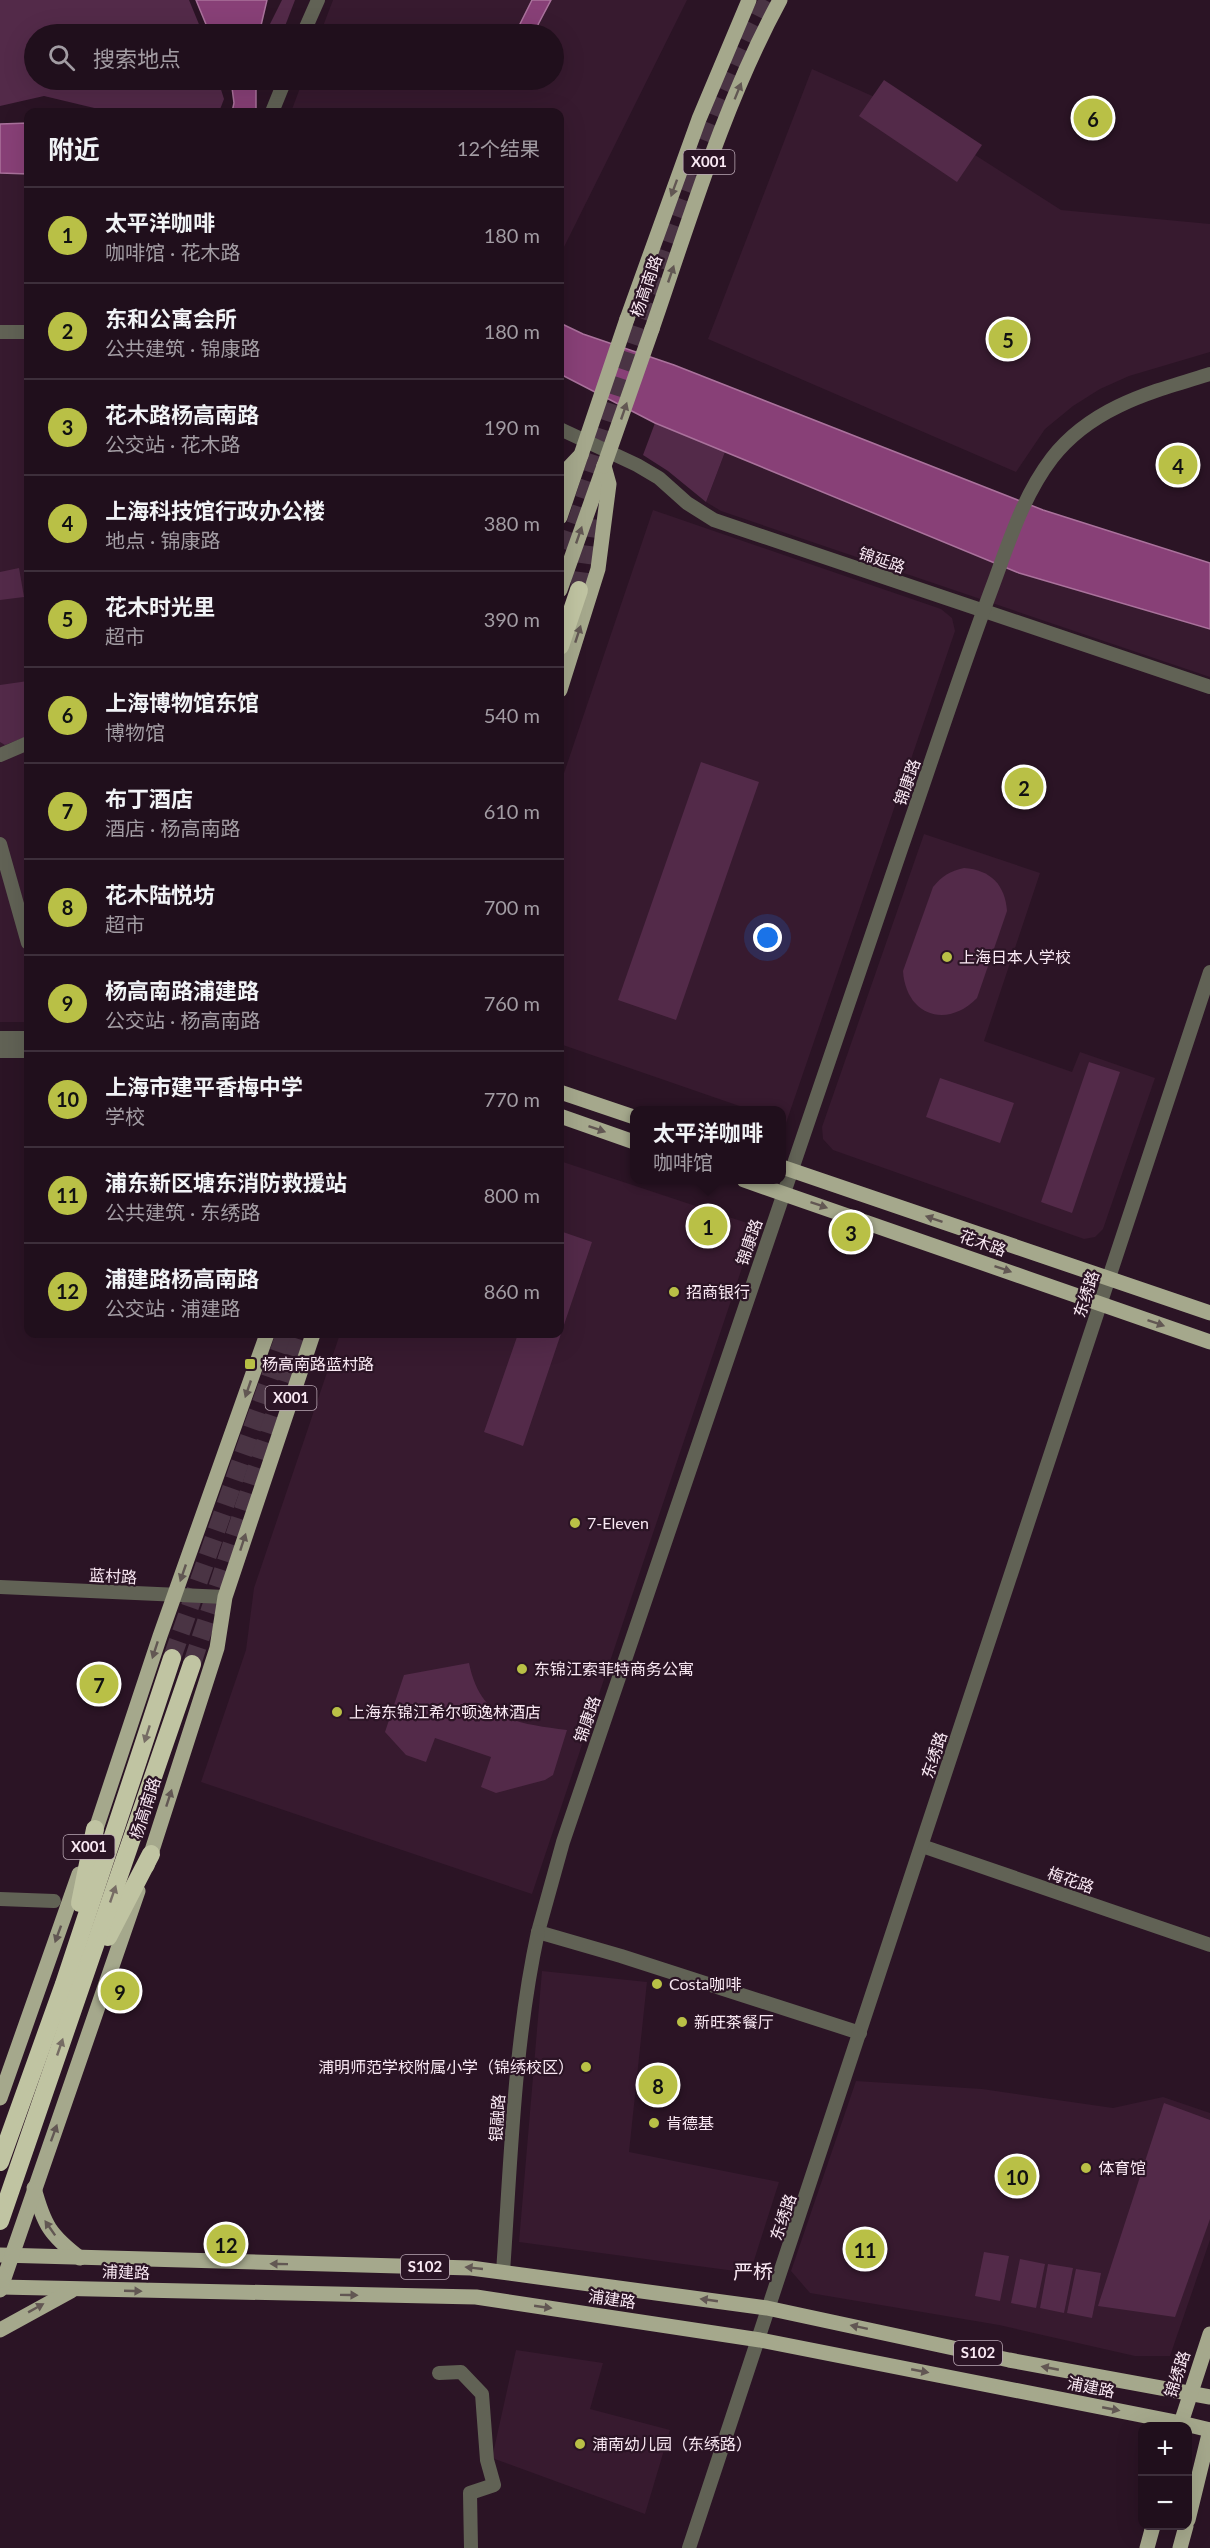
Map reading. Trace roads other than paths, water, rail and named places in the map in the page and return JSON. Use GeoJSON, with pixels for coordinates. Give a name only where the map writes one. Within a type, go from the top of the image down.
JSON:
{"type":"FeatureCollection","features":[{"type":"Feature","properties":{"kind":"highway"},"geometry":{"type":"LineString","coordinates":[[564,634],[579,590]]}},
{"type":"Feature","properties":{"kind":"highway","name":"杨高南路"},"geometry":{"type":"LineString","coordinates":[[0,2221],[172,1658]]}},
{"type":"Feature","properties":{"kind":"highway","name":"杨高南路"},"geometry":{"type":"LineString","coordinates":[[0,2162],[72,1987],[192,1664]]}},
{"type":"Feature","properties":{"kind":"highway"},"geometry":{"type":"LineString","coordinates":[[72,1987],[96,1829]]}},
{"type":"Feature","properties":{"kind":"highway"},"geometry":{"type":"LineString","coordinates":[[72,1987],[151,1854]]}},
{"type":"Feature","properties":{"kind":"main road","name":"杨高南路"},"geometry":{"type":"LineString","coordinates":[[564,506],[627,319],[699,119],[749,0]]}},
{"type":"Feature","properties":{"kind":"main road","name":"杨高南路"},"geometry":{"type":"LineString","coordinates":[[564,579],[712,156],[747,69],[780,0]]}},
{"type":"Feature","properties":{"kind":"main road","name":"X001"},"geometry":{"type":"LineString","coordinates":[[564,473],[581,455]]}},
{"type":"Feature","properties":{"kind":"main road","name":"X001"},"geometry":{"type":"LineString","coordinates":[[564,677],[598,569],[609,484],[604,466]]}},
{"type":"Feature","properties":{"kind":"main road"},"geometry":{"type":"LineString","coordinates":[[564,1093],[630,1116]]}},
{"type":"Feature","properties":{"kind":"main road"},"geometry":{"type":"LineString","coordinates":[[564,1117],[630,1141]]}},
{"type":"Feature","properties":{"kind":"main road","name":"花木路"},"geometry":{"type":"LineString","coordinates":[[786,1169],[1210,1313]]}},
{"type":"Feature","properties":{"kind":"main road","name":"花木路"},"geometry":{"type":"LineString","coordinates":[[758,1184],[1210,1342]]}},
{"type":"Feature","properties":{"kind":"main road","name":"X001"},"geometry":{"type":"LineString","coordinates":[[0,2098],[96,1829],[160,1636],[266,1338]]}},
{"type":"Feature","properties":{"kind":"main road","name":"杨高南路"},"geometry":{"type":"LineString","coordinates":[[0,2288],[5,2255],[34,2188],[151,1854],[217,1648],[225,1597],[312,1338]]}},
{"type":"Feature","properties":{"kind":"main road"},"geometry":{"type":"LineString","coordinates":[[34,2188],[45,2222],[62,2244],[80,2258]]}},
{"type":"Feature","properties":{"kind":"main road","name":"浦建路"},"geometry":{"type":"LineString","coordinates":[[5,2255],[471,2268],[767,2308],[1009,2360],[1210,2397]]}},
{"type":"Feature","properties":{"kind":"main road","name":"浦建路"},"geometry":{"type":"LineString","coordinates":[[0,2288],[476,2297],[760,2340],[1165,2422]]}},
{"type":"Feature","properties":{"kind":"main road"},"geometry":{"type":"LineString","coordinates":[[0,2330],[74,2289]]}},
{"type":"Feature","properties":{"kind":"main road","name":"锦绣路"},"geometry":{"type":"LineString","coordinates":[[1181,2422],[1210,2334]]}},
{"type":"Feature","properties":{"kind":"main road","name":"浦建路"},"geometry":{"type":"LineString","coordinates":[[1192,2427],[1210,2430]]}},
{"type":"Feature","properties":{"kind":"main road"},"geometry":{"type":"LineString","coordinates":[[1192,2504],[1210,2430]]}},
{"type":"Feature","properties":{"kind":"main road"},"geometry":{"type":"LineString","coordinates":[[1147,2548],[1152,2530]]}},
{"type":"Feature","properties":{"kind":"main road"},"geometry":{"type":"LineString","coordinates":[[1180,2548],[1185,2530]]}},
{"type":"Feature","properties":{"kind":"street"},"geometry":{"type":"LineString","coordinates":[[307,24],[318,0]]}},
{"type":"Feature","properties":{"kind":"street"},"geometry":{"type":"LineString","coordinates":[[273,108],[280,90]]}},
{"type":"Feature","properties":{"kind":"street"},"geometry":{"type":"LineString","coordinates":[[0,332],[24,332]]}},
{"type":"Feature","properties":{"kind":"street","name":"锦康路"},"geometry":{"type":"LineString","coordinates":[[786,1169],[1022,507],[1052,458],[1073,435],[1096,417],[1121,403],[1210,375]]}},
{"type":"Feature","properties":{"kind":"street","name":"锦延路"},"geometry":{"type":"LineString","coordinates":[[564,431],[637,465],[659,478],[687,503],[714,520],[1210,687]]}},
{"type":"Feature","properties":{"kind":"street"},"geometry":{"type":"LineString","coordinates":[[0,755],[24,745]]}},
{"type":"Feature","properties":{"kind":"street"},"geometry":{"type":"LineString","coordinates":[[0,844],[24,929]]}},
{"type":"Feature","properties":{"kind":"street","name":"东绣路"},"geometry":{"type":"LineString","coordinates":[[689,2548],[750,2360],[760,2340],[767,2308],[800,2218],[1210,972]]}},
{"type":"Feature","properties":{"kind":"street"},"geometry":{"type":"LineString","coordinates":[[0,1038],[24,1038]]}},
{"type":"Feature","properties":{"kind":"street"},"geometry":{"type":"LineString","coordinates":[[0,1051],[24,1051]]}},
{"type":"Feature","properties":{"kind":"street","name":"锦康路"},"geometry":{"type":"LineString","coordinates":[[538,1932],[563,1842],[783,1193],[784,1184]]}},
{"type":"Feature","properties":{"kind":"street","name":"蓝村路"},"geometry":{"type":"LineString","coordinates":[[0,1587],[225,1597]]}},
{"type":"Feature","properties":{"kind":"street","name":"梅花路"},"geometry":{"type":"LineString","coordinates":[[922,1846],[1210,1946]]}},
{"type":"Feature","properties":{"kind":"street"},"geometry":{"type":"LineString","coordinates":[[0,1899],[54,1901]]}},
{"type":"Feature","properties":{"kind":"street"},"geometry":{"type":"LineString","coordinates":[[538,1932],[621,1956],[860,2033]]}},
{"type":"Feature","properties":{"kind":"street","name":"银融路"},"geometry":{"type":"LineString","coordinates":[[503,2272],[523,2022],[528,1976],[538,1932]]}},
{"type":"Feature","properties":{"kind":"street"},"geometry":{"type":"LineString","coordinates":[[440,2373],[461,2372],[482,2394],[487,2460],[494,2485],[470,2493],[471,2548]]}},
{"type":"Feature","properties":{"kind":"tunnel"},"geometry":{"type":"LineString","coordinates":[[567,550],[644,313],[692,175],[727,86],[768,0]]}},
{"type":"Feature","properties":{"kind":"tunnel"},"geometry":{"type":"LineString","coordinates":[[579,590],[589,515]]}},
{"type":"Feature","properties":{"kind":"tunnel"},"geometry":{"type":"LineString","coordinates":[[172,1658],[284,1338]]}},
{"type":"Feature","properties":{"kind":"tunnel"},"geometry":{"type":"LineString","coordinates":[[192,1664],[300,1338]]}},
{"type":"Feature","properties":{"kind":"place","name":"上海博物馆东馆"},"geometry":{"type":"Point","coordinates":[1093,118]}},
{"type":"Feature","properties":{"kind":"place","name":"花木时光里"},"geometry":{"type":"Point","coordinates":[1008,339]}},
{"type":"Feature","properties":{"kind":"place","name":"上海科技馆行政办公楼"},"geometry":{"type":"Point","coordinates":[1178,465]}},
{"type":"Feature","properties":{"kind":"place","name":"东和公寓会所"},"geometry":{"type":"Point","coordinates":[1024,787]}},
{"type":"Feature","properties":{"kind":"place","name":"上海日本人学校"},"geometry":{"type":"Point","coordinates":[947,957]}},
{"type":"Feature","properties":{"kind":"place","name":"太平洋咖啡"},"geometry":{"type":"Point","coordinates":[708,1226]}},
{"type":"Feature","properties":{"kind":"place","name":"花木路杨高南路"},"geometry":{"type":"Point","coordinates":[851,1232]}},
{"type":"Feature","properties":{"kind":"place","name":"招商银行"},"geometry":{"type":"Point","coordinates":[674,1292]}},
{"type":"Feature","properties":{"kind":"place","name":"杨高南路蓝村路"},"geometry":{"type":"Point","coordinates":[250,1364]}},
{"type":"Feature","properties":{"kind":"place","name":"7-Eleven"},"geometry":{"type":"Point","coordinates":[575,1523]}},
{"type":"Feature","properties":{"kind":"place","name":"东锦江索菲特商务公寓"},"geometry":{"type":"Point","coordinates":[522,1669]}},
{"type":"Feature","properties":{"kind":"place","name":"布丁酒店"},"geometry":{"type":"Point","coordinates":[99,1684]}},
{"type":"Feature","properties":{"kind":"place","name":"上海东锦江希尔顿逸林酒店"},"geometry":{"type":"Point","coordinates":[337,1712]}},
{"type":"Feature","properties":{"kind":"place","name":"Costa咖啡"},"geometry":{"type":"Point","coordinates":[657,1984]}},
{"type":"Feature","properties":{"kind":"place","name":"杨高南路浦建路"},"geometry":{"type":"Point","coordinates":[120,1991]}},
{"type":"Feature","properties":{"kind":"place","name":"新旺茶餐厅"},"geometry":{"type":"Point","coordinates":[682,2022]}},
{"type":"Feature","properties":{"kind":"place","name":"浦明师范学校附属小学（锦绣校区）"},"geometry":{"type":"Point","coordinates":[586,2067]}},
{"type":"Feature","properties":{"kind":"place","name":"花木陆悦坊"},"geometry":{"type":"Point","coordinates":[658,2085]}},
{"type":"Feature","properties":{"kind":"place","name":"肯德基"},"geometry":{"type":"Point","coordinates":[654,2123]}},
{"type":"Feature","properties":{"kind":"place","name":"体育馆"},"geometry":{"type":"Point","coordinates":[1086,2168]}},
{"type":"Feature","properties":{"kind":"place","name":"上海市建平香梅中学"},"geometry":{"type":"Point","coordinates":[1017,2176]}},
{"type":"Feature","properties":{"kind":"place","name":"浦建路杨高南路"},"geometry":{"type":"Point","coordinates":[226,2244]}},
{"type":"Feature","properties":{"kind":"place","name":"浦东新区塘东消防救援站"},"geometry":{"type":"Point","coordinates":[865,2249]}},
{"type":"Feature","properties":{"kind":"place","name":"浦南幼儿园（东绣路）"},"geometry":{"type":"Point","coordinates":[580,2444]}},
{"type":"Feature","properties":{"kind":"district","name":"严桥"},"geometry":{"type":"Point","coordinates":[753,2272]}}]}
